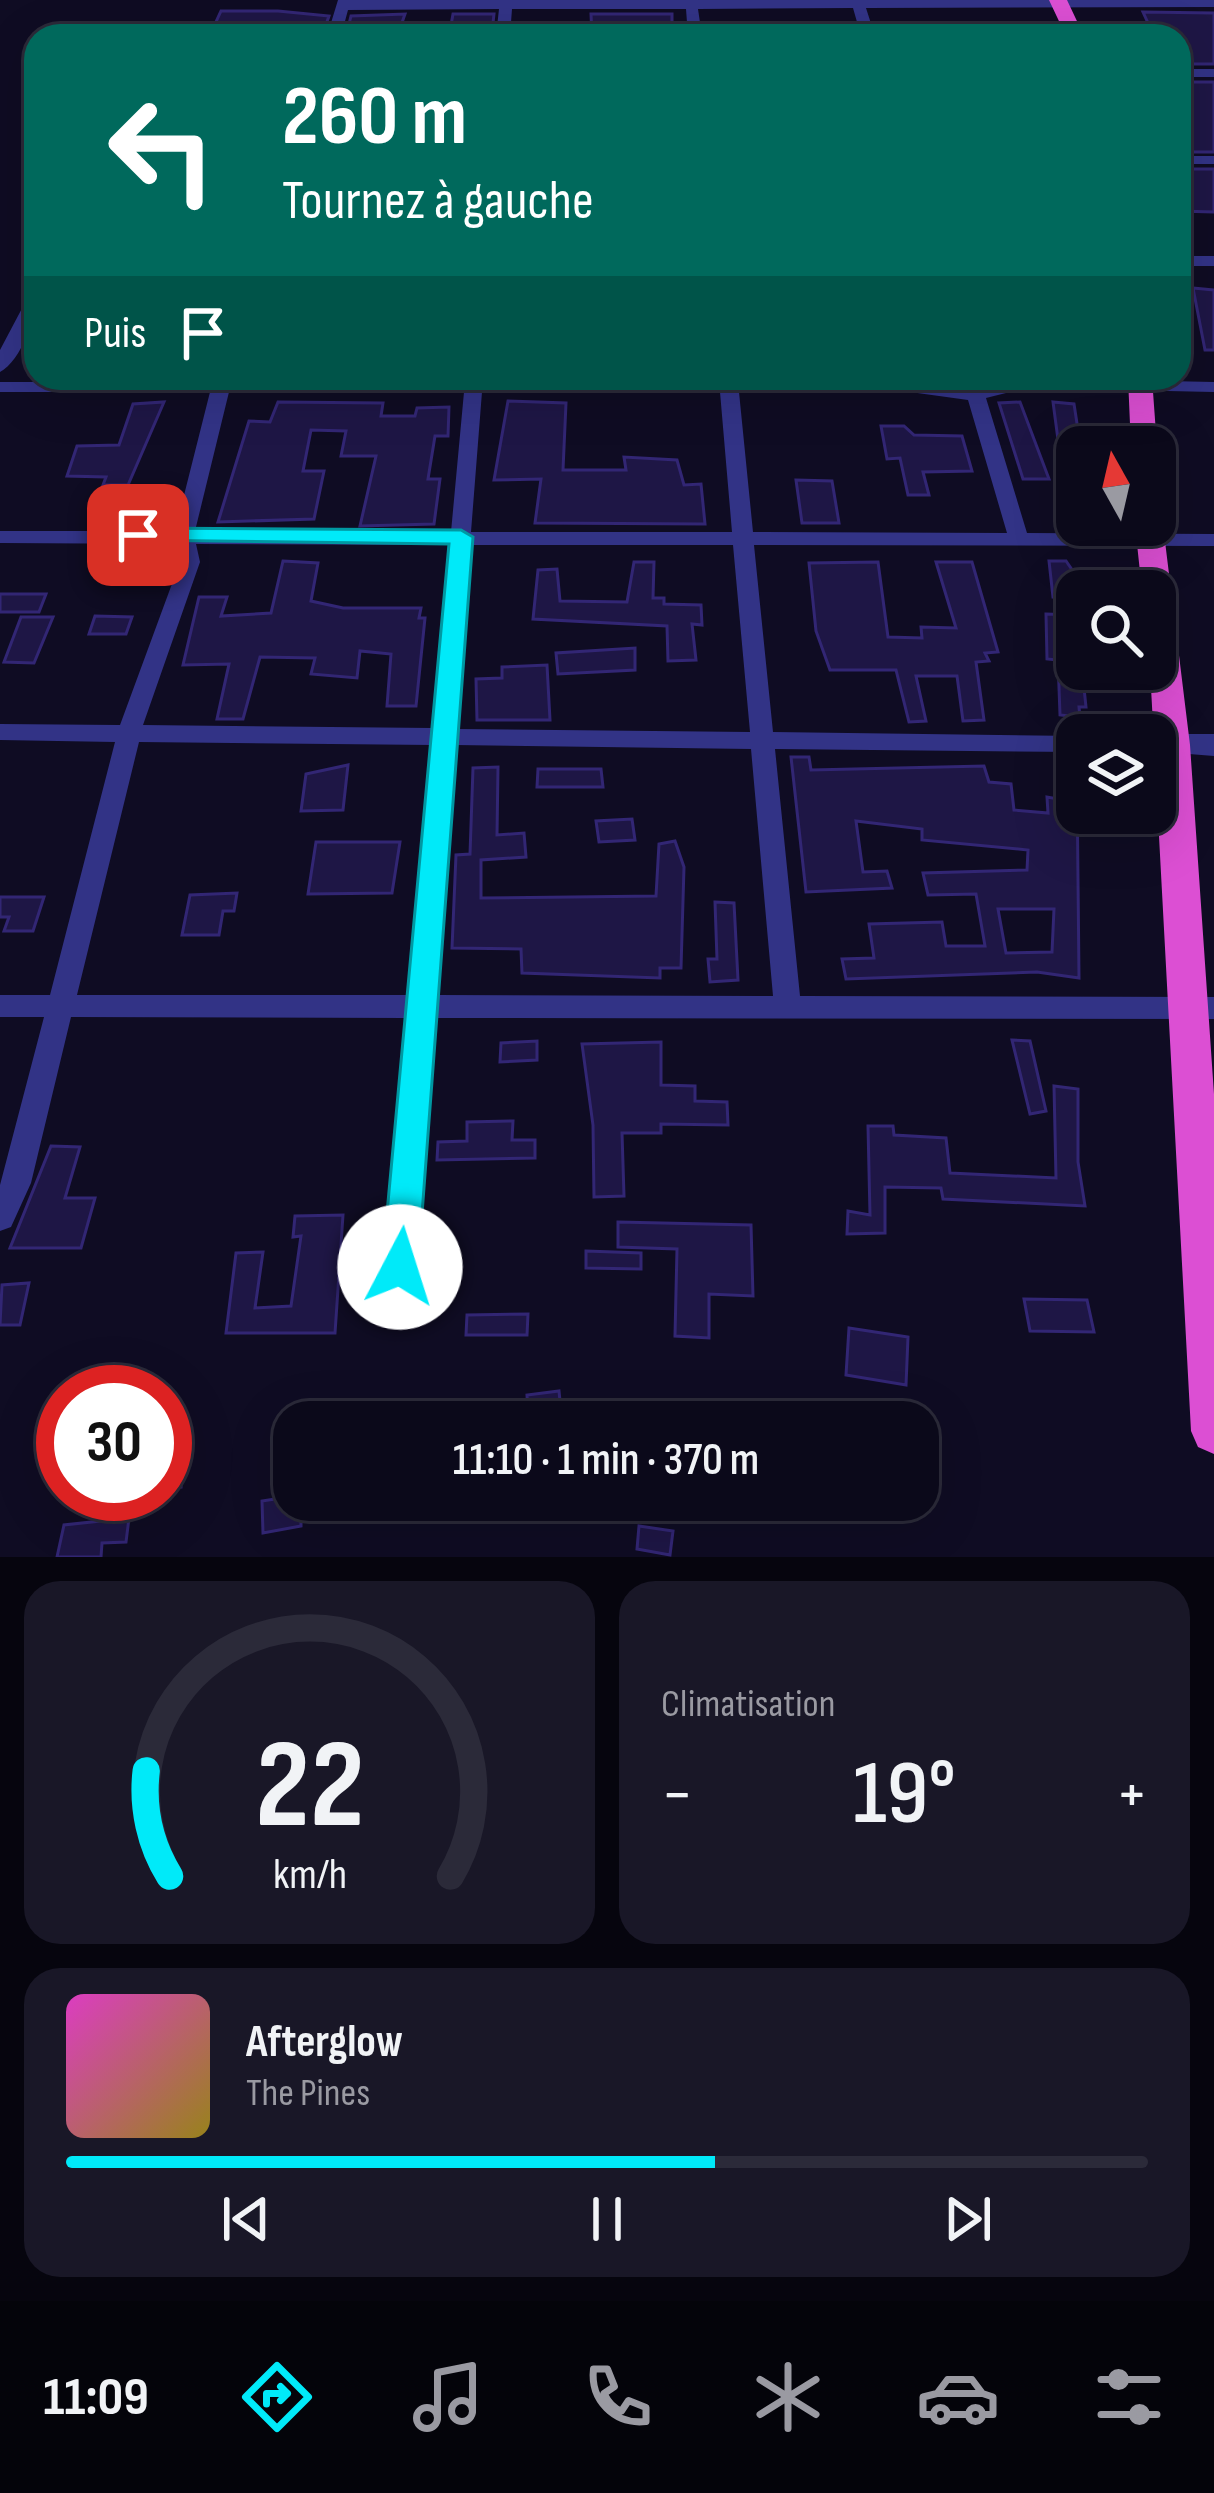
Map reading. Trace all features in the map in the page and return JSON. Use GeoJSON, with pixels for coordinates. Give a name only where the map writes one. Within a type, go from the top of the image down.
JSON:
{"type":"FeatureCollection","features":[{"type":"Feature","properties":{"kind":"highway"},"geometry":{"type":"LineString","coordinates":[[1141,390],[1143,426]]}},
{"type":"Feature","properties":{"kind":"highway"},"geometry":{"type":"LineString","coordinates":[[1151,546],[1162,714]]}},
{"type":"Feature","properties":{"kind":"highway"},"geometry":{"type":"LineString","coordinates":[[1176,826],[1203,1008],[1214,1431]]}},
{"type":"Feature","properties":{"kind":"street"},"geometry":{"type":"LineString","coordinates":[[343,3],[1214,2]]}},
{"type":"Feature","properties":{"kind":"street"},"geometry":{"type":"LineString","coordinates":[[0,367],[24,320]]}},
{"type":"Feature","properties":{"kind":"street"},"geometry":{"type":"LineString","coordinates":[[0,1217],[16,1183],[129,733],[190,562],[184,535],[220,390]]}},
{"type":"Feature","properties":{"kind":"street"},"geometry":{"type":"LineString","coordinates":[[396,1310],[473,390]]}},
{"type":"Feature","properties":{"kind":"street"},"geometry":{"type":"LineString","coordinates":[[729,390],[787,1003]]}},
{"type":"Feature","properties":{"kind":"street"},"geometry":{"type":"LineString","coordinates":[[974,390],[1019,539]]}},
{"type":"Feature","properties":{"kind":"street"},"geometry":{"type":"LineString","coordinates":[[1176,535],[1214,540]]}},
{"type":"Feature","properties":{"kind":"street"},"geometry":{"type":"LineString","coordinates":[[0,537],[1056,537]]}},
{"type":"Feature","properties":{"kind":"street"},"geometry":{"type":"LineString","coordinates":[[0,732],[1056,744]]}},
{"type":"Feature","properties":{"kind":"street"},"geometry":{"type":"LineString","coordinates":[[1176,745],[1214,745]]}},
{"type":"Feature","properties":{"kind":"street"},"geometry":{"type":"LineString","coordinates":[[0,1006],[424,1006],[585,1011],[787,1003],[1203,1008]]}},
{"type":"Feature","properties":{"kind":"building"},"geometry":{"type":"Polygon","coordinates":[[[221,11],[329,16],[326,24],[215,24],[221,11]]]}},
{"type":"Feature","properties":{"kind":"building"},"geometry":{"type":"Polygon","coordinates":[[[1143,12],[1214,13],[1214,64],[1191,64],[1191,24],[1148,24],[1143,12]]]}},
{"type":"Feature","properties":{"kind":"building"},"geometry":{"type":"Polygon","coordinates":[[[405,14],[402,24],[349,24],[351,16],[405,14]]]}},
{"type":"Feature","properties":{"kind":"building"},"geometry":{"type":"Polygon","coordinates":[[[453,14],[494,14],[493,24],[451,24],[453,14]]]}},
{"type":"Feature","properties":{"kind":"building"},"geometry":{"type":"Polygon","coordinates":[[[591,14],[672,14],[672,24],[591,24],[591,14]]]}},
{"type":"Feature","properties":{"kind":"building"},"geometry":{"type":"Polygon","coordinates":[[[1191,82],[1214,82],[1214,152],[1191,152],[1191,82]]]}},
{"type":"Feature","properties":{"kind":"building"},"geometry":{"type":"Polygon","coordinates":[[[1191,169],[1214,169],[1214,212],[1191,211],[1191,169]]]}},
{"type":"Feature","properties":{"kind":"building"},"geometry":{"type":"Polygon","coordinates":[[[1193,288],[1214,290],[1214,350],[1205,350],[1193,288]]]}},
{"type":"Feature","properties":{"kind":"building"},"geometry":{"type":"Polygon","coordinates":[[[508,401],[566,403],[563,470],[626,470],[624,457],[677,460],[684,485],[701,484],[705,524],[535,523],[541,479],[494,480],[508,401]]]}},
{"type":"Feature","properties":{"kind":"building"},"geometry":{"type":"Polygon","coordinates":[[[164,402],[128,485],[103,485],[106,477],[67,476],[77,446],[119,445],[133,404],[164,402]]]}},
{"type":"Feature","properties":{"kind":"building"},"geometry":{"type":"Polygon","coordinates":[[[278,402],[383,403],[381,416],[415,416],[417,408],[449,407],[448,436],[435,436],[428,479],[440,479],[434,524],[360,526],[376,456],[341,456],[346,431],[311,430],[303,471],[324,471],[314,519],[218,522],[249,421],[270,422],[278,402]]]}},
{"type":"Feature","properties":{"kind":"building"},"geometry":{"type":"Polygon","coordinates":[[[1020,402],[1049,479],[1023,479],[999,403],[1020,402]]]}},
{"type":"Feature","properties":{"kind":"building"},"geometry":{"type":"Polygon","coordinates":[[[1053,402],[1074,404],[1077,426],[1056,426],[1053,402]]]}},
{"type":"Feature","properties":{"kind":"building"},"geometry":{"type":"Polygon","coordinates":[[[881,426],[904,426],[914,435],[962,436],[972,471],[923,472],[929,495],[908,495],[900,458],[887,459],[881,426]]]}},
{"type":"Feature","properties":{"kind":"building"},"geometry":{"type":"Polygon","coordinates":[[[796,480],[832,481],[839,523],[802,523],[796,480]]]}},
{"type":"Feature","properties":{"kind":"building"},"geometry":{"type":"Polygon","coordinates":[[[283,561],[318,563],[311,601],[343,608],[421,608],[419,618],[425,618],[416,706],[387,706],[391,654],[360,651],[357,678],[311,674],[315,658],[260,657],[243,719],[217,719],[229,664],[183,665],[199,597],[227,597],[221,616],[271,613],[283,561]]]}},
{"type":"Feature","properties":{"kind":"building"},"geometry":{"type":"Polygon","coordinates":[[[1049,561],[1066,561],[1072,570],[1056,570],[1053,597],[1049,561]]]}},
{"type":"Feature","properties":{"kind":"building"},"geometry":{"type":"Polygon","coordinates":[[[634,562],[654,562],[653,598],[664,598],[664,604],[701,605],[702,625],[692,624],[696,660],[668,661],[667,626],[533,619],[538,570],[557,569],[560,601],[627,602],[634,562]]]}},
{"type":"Feature","properties":{"kind":"building"},"geometry":{"type":"Polygon","coordinates":[[[878,562],[888,637],[922,638],[921,627],[956,628],[936,562],[972,562],[998,652],[985,653],[989,661],[976,662],[984,720],[963,721],[957,676],[916,676],[926,721],[909,722],[896,670],[830,670],[816,631],[809,563],[878,562]]]}},
{"type":"Feature","properties":{"kind":"building"},"geometry":{"type":"Polygon","coordinates":[[[0,594],[46,594],[39,612],[0,612],[0,594]]]}},
{"type":"Feature","properties":{"kind":"building"},"geometry":{"type":"Polygon","coordinates":[[[1046,614],[1056,614],[1056,660],[1047,659],[1046,614]]]}},
{"type":"Feature","properties":{"kind":"building"},"geometry":{"type":"Polygon","coordinates":[[[95,616],[132,617],[126,634],[89,634],[95,616]]]}},
{"type":"Feature","properties":{"kind":"building"},"geometry":{"type":"Polygon","coordinates":[[[21,617],[53,617],[34,663],[4,662],[21,617]]]}},
{"type":"Feature","properties":{"kind":"building"},"geometry":{"type":"Polygon","coordinates":[[[635,648],[635,670],[558,674],[556,653],[635,648]]]}},
{"type":"Feature","properties":{"kind":"building"},"geometry":{"type":"Polygon","coordinates":[[[547,665],[550,720],[477,720],[476,679],[502,678],[502,667],[547,665]]]}},
{"type":"Feature","properties":{"kind":"building"},"geometry":{"type":"Polygon","coordinates":[[[1059,690],[1084,690],[1086,707],[1079,707],[1080,714],[1060,714],[1059,690]]]}},
{"type":"Feature","properties":{"kind":"building"},"geometry":{"type":"Polygon","coordinates":[[[791,757],[809,757],[811,770],[984,766],[989,782],[1011,784],[1014,810],[1048,813],[1047,797],[1056,799],[1056,834],[1078,834],[1079,978],[1037,972],[846,979],[842,959],[874,958],[869,924],[942,922],[946,946],[985,946],[976,894],[928,895],[923,873],[1027,870],[1028,850],[922,840],[922,829],[856,821],[863,872],[887,871],[892,888],[806,892],[791,757]],[[998,909],[1006,953],[1052,952],[1054,909],[998,909]]]}},
{"type":"Feature","properties":{"kind":"building"},"geometry":{"type":"Polygon","coordinates":[[[348,765],[343,810],[301,811],[306,774],[348,765]]]}},
{"type":"Feature","properties":{"kind":"building"},"geometry":{"type":"Polygon","coordinates":[[[498,767],[497,835],[524,833],[526,857],[481,860],[481,898],[656,896],[659,844],[675,841],[684,867],[681,968],[660,968],[660,978],[522,973],[521,949],[452,948],[456,855],[470,854],[473,768],[498,767]]]}},
{"type":"Feature","properties":{"kind":"building"},"geometry":{"type":"Polygon","coordinates":[[[538,769],[601,769],[603,787],[537,787],[538,769]]]}},
{"type":"Feature","properties":{"kind":"building"},"geometry":{"type":"Polygon","coordinates":[[[632,819],[635,840],[599,842],[596,821],[632,819]]]}},
{"type":"Feature","properties":{"kind":"building"},"geometry":{"type":"Polygon","coordinates":[[[316,842],[400,842],[392,893],[308,894],[316,842]]]}},
{"type":"Feature","properties":{"kind":"building"},"geometry":{"type":"Polygon","coordinates":[[[237,893],[234,911],[223,911],[219,935],[182,935],[190,895],[237,893]]]}},
{"type":"Feature","properties":{"kind":"building"},"geometry":{"type":"Polygon","coordinates":[[[0,897],[44,897],[33,931],[4,931],[9,917],[0,917],[0,897]]]}},
{"type":"Feature","properties":{"kind":"building"},"geometry":{"type":"Polygon","coordinates":[[[715,902],[734,903],[738,980],[710,982],[708,959],[717,959],[715,902]]]}},
{"type":"Feature","properties":{"kind":"building"},"geometry":{"type":"Polygon","coordinates":[[[1012,1040],[1030,1041],[1046,1111],[1030,1114],[1012,1040]]]}},
{"type":"Feature","properties":{"kind":"building"},"geometry":{"type":"Polygon","coordinates":[[[537,1041],[537,1060],[500,1062],[501,1043],[537,1041]]]}},
{"type":"Feature","properties":{"kind":"building"},"geometry":{"type":"Polygon","coordinates":[[[661,1042],[661,1085],[695,1086],[695,1101],[727,1102],[728,1125],[661,1124],[661,1133],[622,1133],[624,1196],[594,1197],[593,1125],[582,1044],[661,1042]]]}},
{"type":"Feature","properties":{"kind":"building"},"geometry":{"type":"Polygon","coordinates":[[[1054,1086],[1078,1089],[1078,1162],[1085,1206],[943,1199],[941,1188],[885,1187],[885,1233],[847,1234],[848,1211],[870,1215],[868,1126],[893,1126],[894,1135],[946,1138],[950,1173],[1056,1178],[1054,1086]]]}},
{"type":"Feature","properties":{"kind":"building"},"geometry":{"type":"Polygon","coordinates":[[[513,1121],[512,1140],[535,1140],[535,1158],[437,1160],[438,1142],[467,1141],[467,1122],[513,1121]]]}},
{"type":"Feature","properties":{"kind":"building"},"geometry":{"type":"Polygon","coordinates":[[[51,1146],[80,1147],[65,1198],[95,1198],[81,1248],[10,1248],[51,1146]]]}},
{"type":"Feature","properties":{"kind":"building"},"geometry":{"type":"Polygon","coordinates":[[[343,1215],[335,1333],[226,1333],[236,1253],[263,1252],[255,1308],[291,1306],[301,1236],[293,1237],[295,1216],[343,1215]]]}},
{"type":"Feature","properties":{"kind":"building"},"geometry":{"type":"Polygon","coordinates":[[[618,1222],[751,1225],[753,1296],[709,1294],[709,1338],[675,1336],[677,1249],[618,1247],[618,1222]]]}},
{"type":"Feature","properties":{"kind":"building"},"geometry":{"type":"Polygon","coordinates":[[[586,1251],[641,1253],[641,1269],[586,1268],[586,1251]]]}},
{"type":"Feature","properties":{"kind":"building"},"geometry":{"type":"Polygon","coordinates":[[[29,1283],[20,1325],[0,1325],[2,1285],[29,1283]]]}},
{"type":"Feature","properties":{"kind":"building"},"geometry":{"type":"Polygon","coordinates":[[[1024,1299],[1087,1300],[1094,1332],[1030,1331],[1024,1299]]]}},
{"type":"Feature","properties":{"kind":"building"},"geometry":{"type":"Polygon","coordinates":[[[528,1314],[527,1335],[466,1335],[467,1315],[528,1314]]]}},
{"type":"Feature","properties":{"kind":"building"},"geometry":{"type":"Polygon","coordinates":[[[849,1328],[908,1337],[906,1385],[846,1375],[849,1328]]]}},
{"type":"Feature","properties":{"kind":"building"},"geometry":{"type":"Polygon","coordinates":[[[559,1391],[560,1401],[527,1401],[527,1395],[559,1391]]]}},
{"type":"Feature","properties":{"kind":"building"},"geometry":{"type":"Polygon","coordinates":[[[273,1499],[273,1521],[301,1521],[301,1526],[263,1533],[262,1501],[273,1499]]]}},
{"type":"Feature","properties":{"kind":"building"},"geometry":{"type":"Polygon","coordinates":[[[129,1521],[126,1542],[102,1543],[101,1557],[57,1557],[64,1525],[129,1521]]]}},
{"type":"Feature","properties":{"kind":"building"},"geometry":{"type":"Polygon","coordinates":[[[639,1526],[673,1531],[670,1555],[637,1549],[639,1526]]]}},
{"type":"Feature","properties":{"kind":"route"},"geometry":{"type":"LineString","coordinates":[[138,535],[461,537],[400,1267]]}}]}
